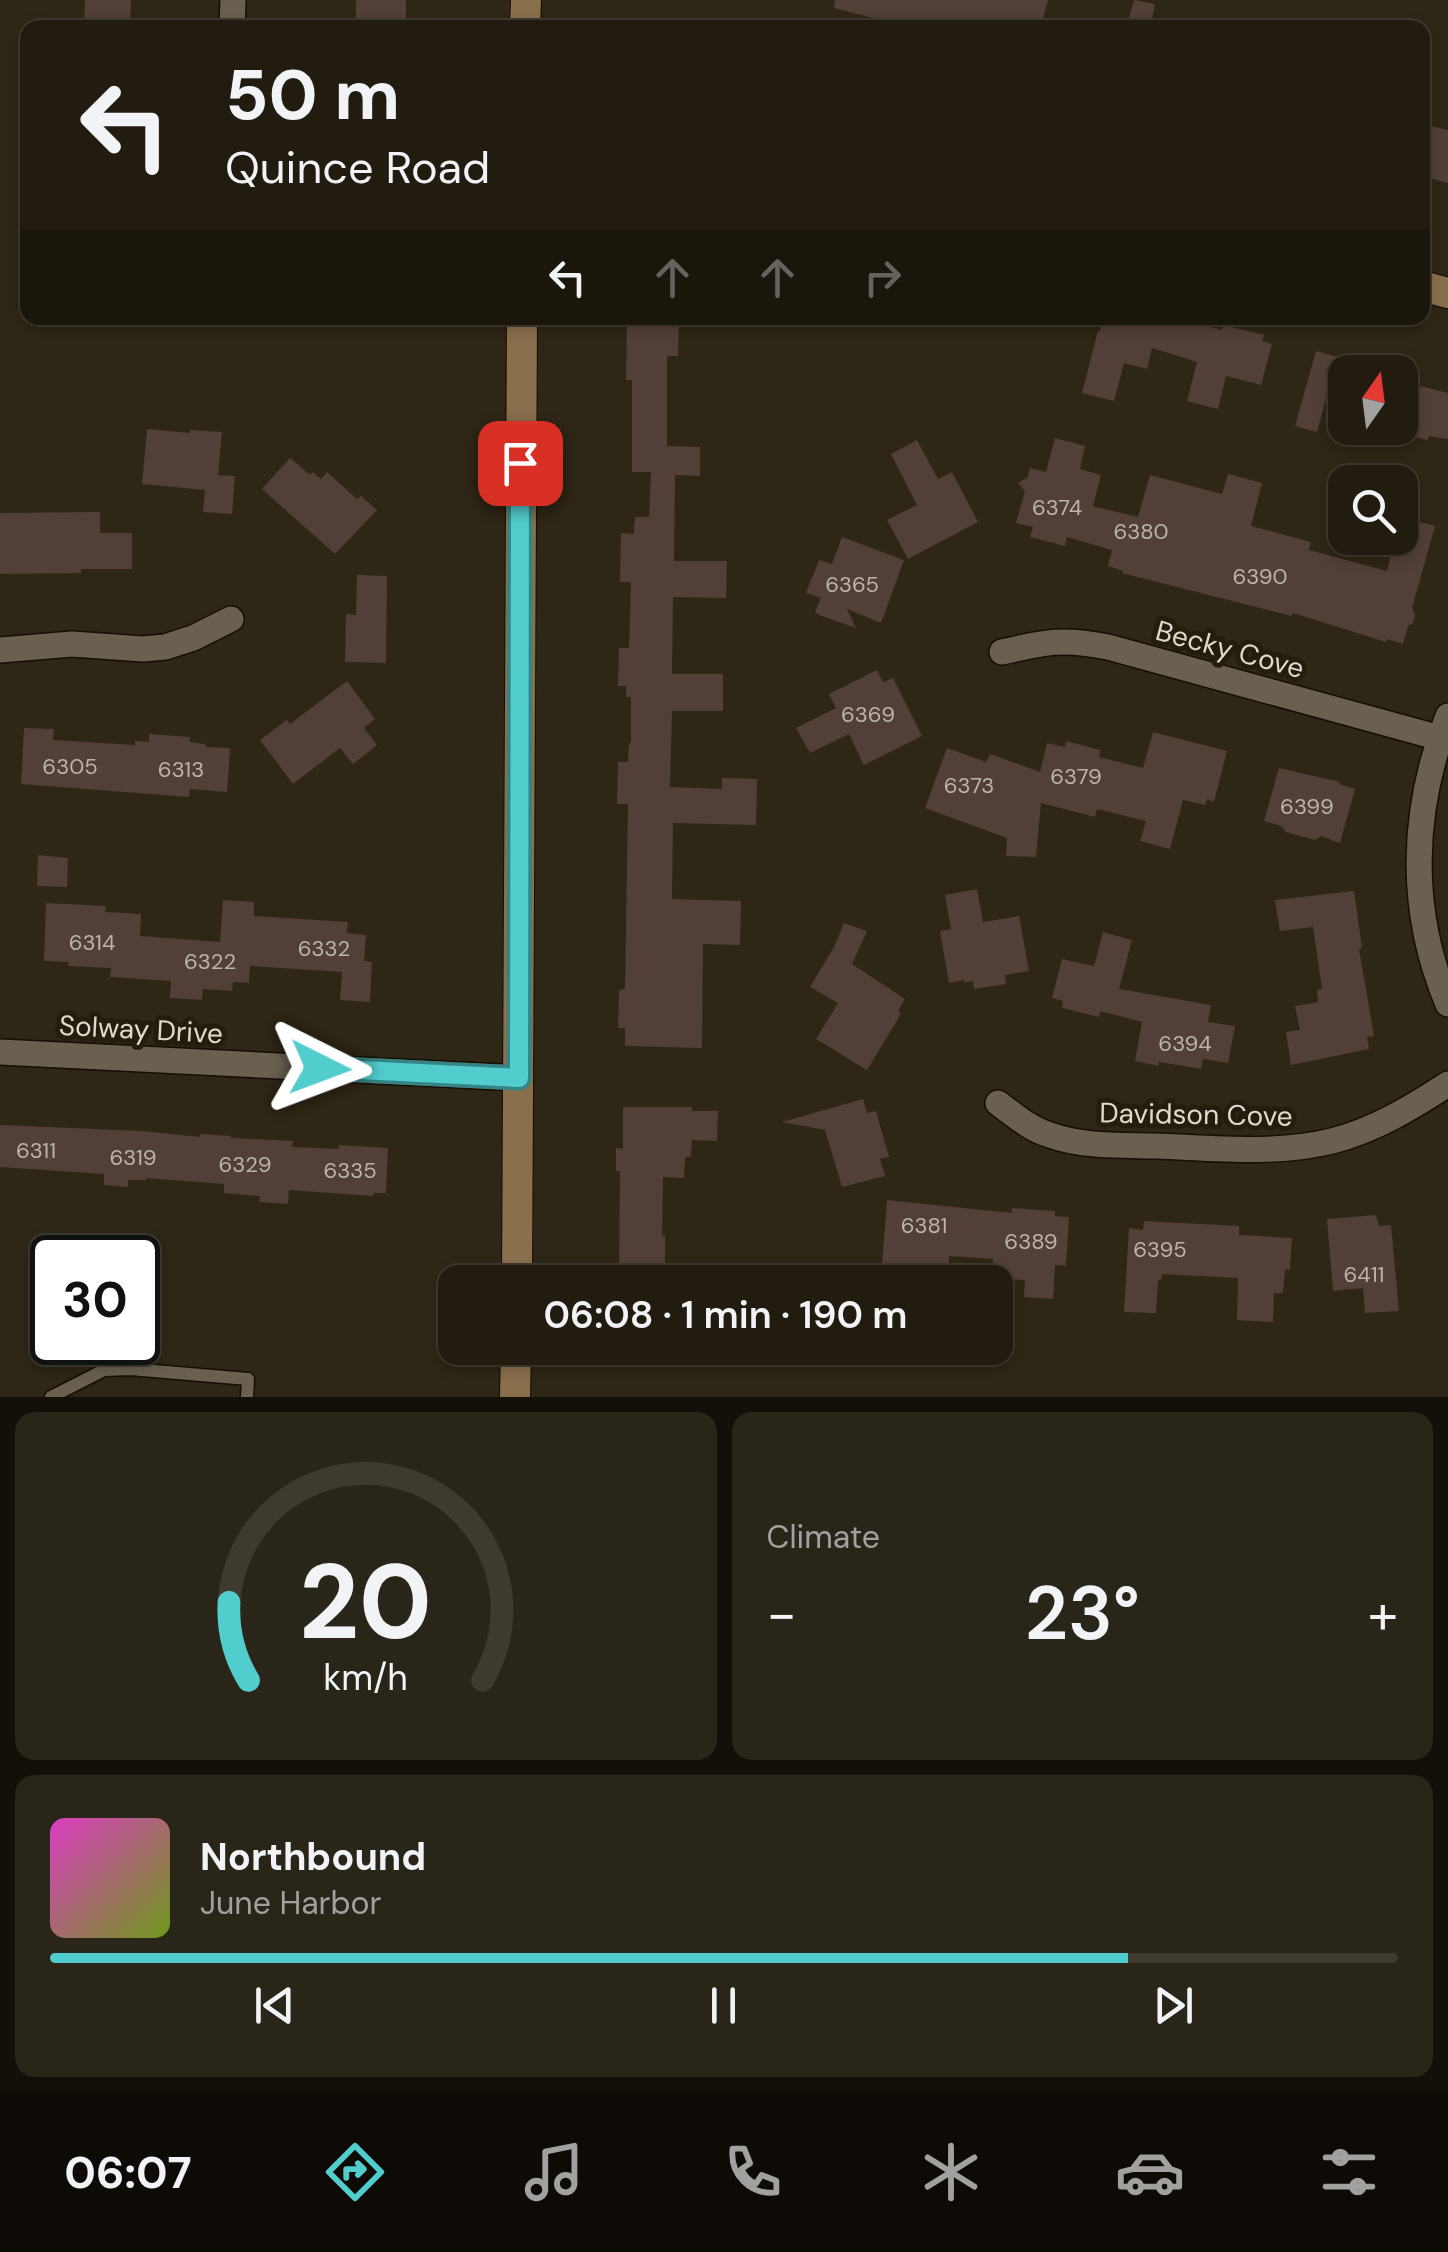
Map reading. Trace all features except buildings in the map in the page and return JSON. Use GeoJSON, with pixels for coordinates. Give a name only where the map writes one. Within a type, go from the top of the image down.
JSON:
{"type":"FeatureCollection","features":[{"type":"Feature","properties":{"kind":"main road"},"geometry":{"type":"LineString","coordinates":[[517,1265],[522,325]]}},
{"type":"Feature","properties":{"kind":"main road"},"geometry":{"type":"LineString","coordinates":[[515,1397],[516,1365]]}},
{"type":"Feature","properties":{"kind":"street"},"geometry":{"type":"LineString","coordinates":[[0,650],[72,644],[132,649],[165,646],[194,638],[231,619]]}},
{"type":"Feature","properties":{"kind":"street","name":"Becky Cove"},"geometry":{"type":"LineString","coordinates":[[1002,652],[1049,641],[1083,642],[1444,727]]}},
{"type":"Feature","properties":{"kind":"street"},"geometry":{"type":"LineString","coordinates":[[1444,727],[1425,792],[1418,878],[1434,973],[1448,1004]]}},
{"type":"Feature","properties":{"kind":"street","name":"Solway Drive"},"geometry":{"type":"LineString","coordinates":[[0,1052],[519,1078]]}},
{"type":"Feature","properties":{"kind":"street","name":"Davidson Cove"},"geometry":{"type":"LineString","coordinates":[[998,1103],[1027,1124],[1066,1140],[1257,1150],[1292,1148],[1365,1131],[1448,1084]]}},
{"type":"Feature","properties":{"kind":"lane"},"geometry":{"type":"LineString","coordinates":[[52,1397],[104,1370],[130,1369],[248,1380],[247,1397]]}},
{"type":"Feature","properties":{"kind":"route"},"geometry":{"type":"LineString","coordinates":[[320,1068],[519,1078],[520,463]]}}]}
